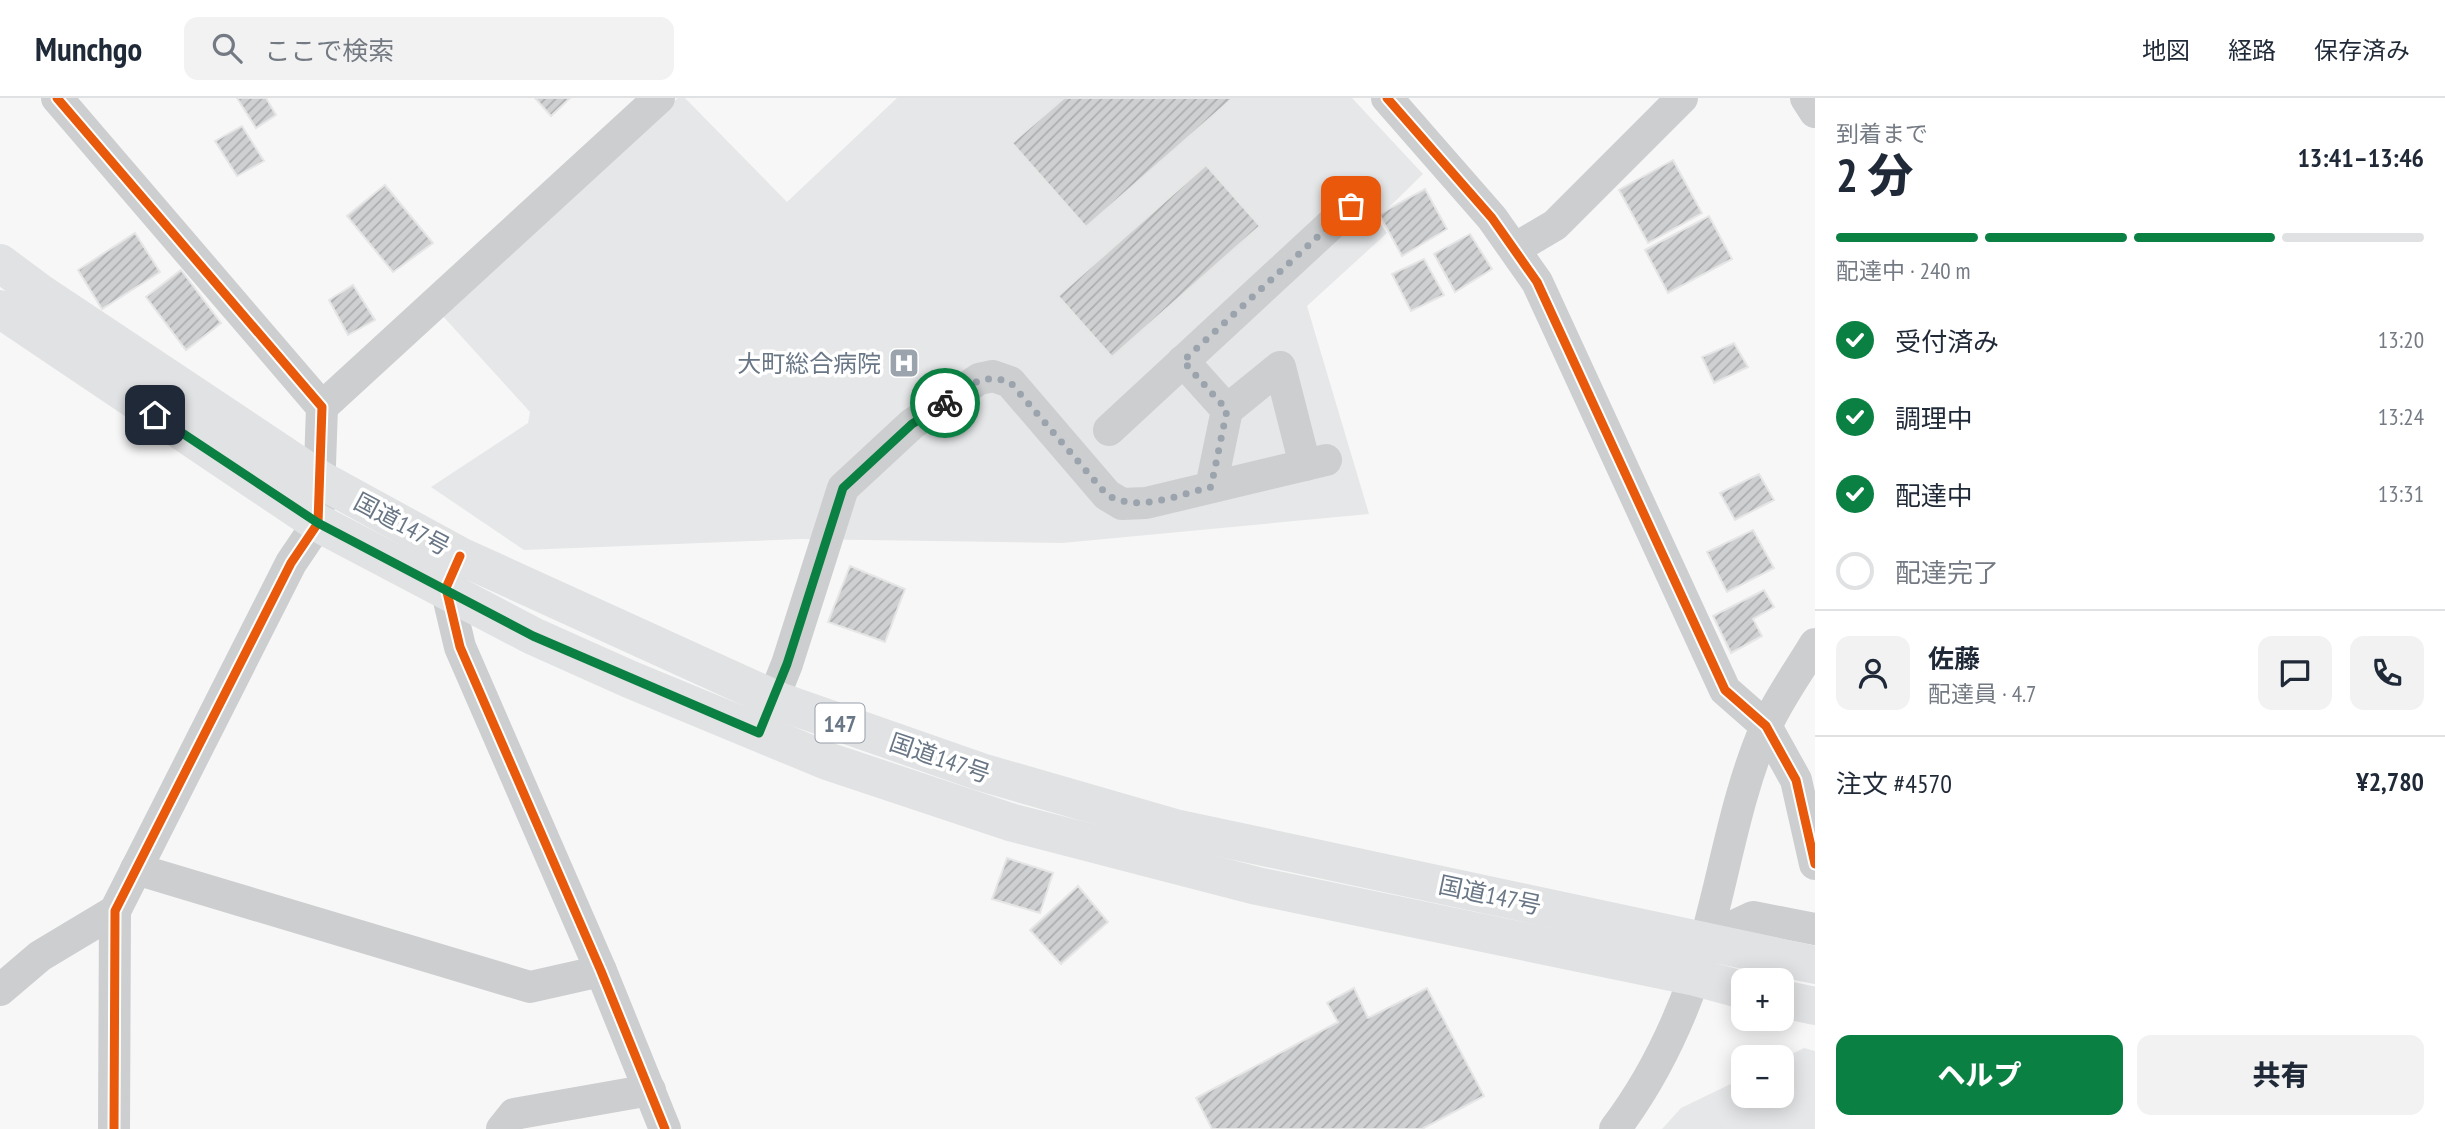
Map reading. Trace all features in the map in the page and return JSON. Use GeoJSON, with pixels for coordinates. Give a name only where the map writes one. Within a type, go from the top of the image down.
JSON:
{"type":"FeatureCollection","features":[{"type":"Feature","properties":{"kind":"highway","name":"国道147号"},"geometry":{"type":"LineString","coordinates":[[0,263],[38,292],[321,480],[453,572]]}},
{"type":"Feature","properties":{"kind":"highway","name":"国道147号"},"geometry":{"type":"LineString","coordinates":[[5,322],[318,523],[453,572],[766,716],[981,772],[1175,828],[1815,965]]}},
{"type":"Feature","properties":{"kind":"highway","name":"国道147号"},"geometry":{"type":"LineString","coordinates":[[766,716],[827,761],[1023,826],[1257,886],[1731,987]]}},
{"type":"Feature","properties":{"kind":"highway"},"geometry":{"type":"LineString","coordinates":[[1794,1002],[1815,1006]]}},
{"type":"Feature","properties":{"kind":"street"},"geometry":{"type":"LineString","coordinates":[[57,98],[322,407],[318,523],[291,563],[116,911],[114,1129]]}},
{"type":"Feature","properties":{"kind":"street"},"geometry":{"type":"LineString","coordinates":[[322,407],[659,98]]}},
{"type":"Feature","properties":{"kind":"street"},"geometry":{"type":"LineString","coordinates":[[1387,98],[1516,248],[1537,282],[1725,691],[1766,726],[1796,780],[1815,864]]}},
{"type":"Feature","properties":{"kind":"street"},"geometry":{"type":"LineString","coordinates":[[1516,248],[1555,225],[1682,98]]}},
{"type":"Feature","properties":{"kind":"street"},"geometry":{"type":"LineString","coordinates":[[1806,98],[1815,112]]}},
{"type":"Feature","properties":{"kind":"street"},"geometry":{"type":"LineString","coordinates":[[1109,430],[1351,206]]}},
{"type":"Feature","properties":{"kind":"street"},"geometry":{"type":"LineString","coordinates":[[1183,361],[1227,410]]}},
{"type":"Feature","properties":{"kind":"street"},"geometry":{"type":"LineString","coordinates":[[766,716],[843,488],[912,424],[979,379],[993,376],[1010,382],[1107,495],[1122,504],[1146,503],[1315,462],[1280,367],[1227,410],[1211,487]]}},
{"type":"Feature","properties":{"kind":"street"},"geometry":{"type":"LineString","coordinates":[[453,572],[460,647],[601,971],[665,1129]]}},
{"type":"Feature","properties":{"kind":"street"},"geometry":{"type":"LineString","coordinates":[[1615,1129],[1636,1102],[1664,1049],[1695,977],[1728,841],[1766,726],[1815,644]]}},
{"type":"Feature","properties":{"kind":"street"},"geometry":{"type":"LineString","coordinates":[[136,869],[530,987],[601,971]]}},
{"type":"Feature","properties":{"kind":"street"},"geometry":{"type":"LineString","coordinates":[[0,990],[40,957],[116,911]]}},
{"type":"Feature","properties":{"kind":"street"},"geometry":{"type":"LineString","coordinates":[[1704,940],[1753,917],[1815,929]]}},
{"type":"Feature","properties":{"kind":"street"},"geometry":{"type":"LineString","coordinates":[[502,1129],[514,1114],[650,1090]]}},
{"type":"Feature","properties":{"kind":"shaded area","name":"大町総合病院"},"geometry":{"type":"Polygon","coordinates":[[[678,98],[685,98],[787,202],[897,98],[1352,98],[1423,174],[1377,219],[1387,233],[1307,306],[1369,514],[1062,543],[800,539],[524,550],[431,487],[528,423],[530,412],[441,314],[678,98]]]}},
{"type":"Feature","properties":{"kind":"shaded area"},"geometry":{"type":"Polygon","coordinates":[[[1804,1048],[1815,1051],[1815,1129],[1662,1129],[1681,1108],[1731,1084],[1731,1108],[1794,1108],[1794,1053],[1804,1048]]]}},
{"type":"Feature","properties":{"kind":"building"},"geometry":{"type":"Polygon","coordinates":[[[237,98],[266,98],[276,115],[256,128],[237,98]]]}},
{"type":"Feature","properties":{"kind":"building"},"geometry":{"type":"Polygon","coordinates":[[[535,98],[570,98],[551,116],[535,98]]]}},
{"type":"Feature","properties":{"kind":"building"},"geometry":{"type":"Polygon","coordinates":[[[1064,98],[1233,98],[1086,227],[1012,143],[1064,98]]]}},
{"type":"Feature","properties":{"kind":"building"},"geometry":{"type":"Polygon","coordinates":[[[242,126],[264,161],[237,176],[215,141],[242,126]]]}},
{"type":"Feature","properties":{"kind":"building"},"geometry":{"type":"Polygon","coordinates":[[[1673,160],[1702,213],[1648,243],[1619,190],[1673,160]]]}},
{"type":"Feature","properties":{"kind":"building"},"geometry":{"type":"Polygon","coordinates":[[[1206,165],[1260,226],[1112,357],[1058,296],[1206,165]]]}},
{"type":"Feature","properties":{"kind":"building"},"geometry":{"type":"Polygon","coordinates":[[[385,185],[433,243],[393,272],[347,216],[385,185]]]}},
{"type":"Feature","properties":{"kind":"building"},"geometry":{"type":"Polygon","coordinates":[[[1425,189],[1447,229],[1402,256],[1379,214],[1425,189]]]}},
{"type":"Feature","properties":{"kind":"building"},"geometry":{"type":"Polygon","coordinates":[[[1709,216],[1732,259],[1668,293],[1645,250],[1709,216]]]}},
{"type":"Feature","properties":{"kind":"building"},"geometry":{"type":"Polygon","coordinates":[[[135,233],[160,272],[102,309],[78,270],[135,233]]]}},
{"type":"Feature","properties":{"kind":"building"},"geometry":{"type":"Polygon","coordinates":[[[1470,234],[1492,269],[1455,292],[1434,254],[1470,234]]]}},
{"type":"Feature","properties":{"kind":"building"},"geometry":{"type":"Polygon","coordinates":[[[1424,259],[1444,295],[1411,311],[1392,274],[1424,259]]]}},
{"type":"Feature","properties":{"kind":"building"},"geometry":{"type":"Polygon","coordinates":[[[181,270],[221,323],[186,350],[146,297],[181,270]]]}},
{"type":"Feature","properties":{"kind":"building"},"geometry":{"type":"Polygon","coordinates":[[[353,285],[375,320],[348,335],[329,300],[353,285]]]}},
{"type":"Feature","properties":{"kind":"building"},"geometry":{"type":"Polygon","coordinates":[[[1734,343],[1748,367],[1714,383],[1702,357],[1734,343]]]}},
{"type":"Feature","properties":{"kind":"building"},"geometry":{"type":"Polygon","coordinates":[[[1759,474],[1774,500],[1735,520],[1720,493],[1759,474]]]}},
{"type":"Feature","properties":{"kind":"building"},"geometry":{"type":"Polygon","coordinates":[[[1753,530],[1774,568],[1727,592],[1707,552],[1753,530]]]}},
{"type":"Feature","properties":{"kind":"building"},"geometry":{"type":"Polygon","coordinates":[[[850,566],[905,589],[885,642],[828,622],[850,566]]]}},
{"type":"Feature","properties":{"kind":"building"},"geometry":{"type":"Polygon","coordinates":[[[1764,590],[1774,607],[1753,619],[1762,636],[1731,653],[1713,616],[1764,590]]]}},
{"type":"Feature","properties":{"kind":"building"},"geometry":{"type":"Polygon","coordinates":[[[1007,858],[1053,873],[1040,913],[992,899],[1007,858]]]}},
{"type":"Feature","properties":{"kind":"building"},"geometry":{"type":"Polygon","coordinates":[[[1078,886],[1108,922],[1061,964],[1030,930],[1078,886]]]}},
{"type":"Feature","properties":{"kind":"building"},"geometry":{"type":"Polygon","coordinates":[[[1354,988],[1368,1018],[1427,988],[1484,1096],[1422,1129],[1212,1129],[1196,1098],[1338,1022],[1327,1003],[1354,988]]]}},
{"type":"Feature","properties":{"kind":"cycle path"},"geometry":{"type":"LineString","coordinates":[[57,98],[322,407],[318,523],[291,563],[115,911],[114,1129]]}},
{"type":"Feature","properties":{"kind":"cycle path"},"geometry":{"type":"LineString","coordinates":[[1387,98],[1492,218],[1537,282],[1725,690],[1766,726],[1796,780],[1815,864]]}},
{"type":"Feature","properties":{"kind":"cycle path"},"geometry":{"type":"LineString","coordinates":[[460,556],[446,588],[460,647],[601,971],[665,1129]]}},
{"type":"Feature","properties":{"kind":"way so far"},"geometry":{"type":"LineString","coordinates":[[945,403],[979,379],[993,376],[1010,382],[1107,495],[1122,504],[1146,503],[1211,487],[1227,410],[1183,361],[1351,206]]}},
{"type":"Feature","properties":{"kind":"place","name":"大町総合病院"},"geometry":{"type":"Point","coordinates":[904,363]}},
{"type":"Feature","properties":{"kind":"route"},"geometry":{"type":"LineString","coordinates":[[155,415],[318,523],[533,636],[759,733],[787,664],[843,488],[912,424],[945,403]]}}]}
